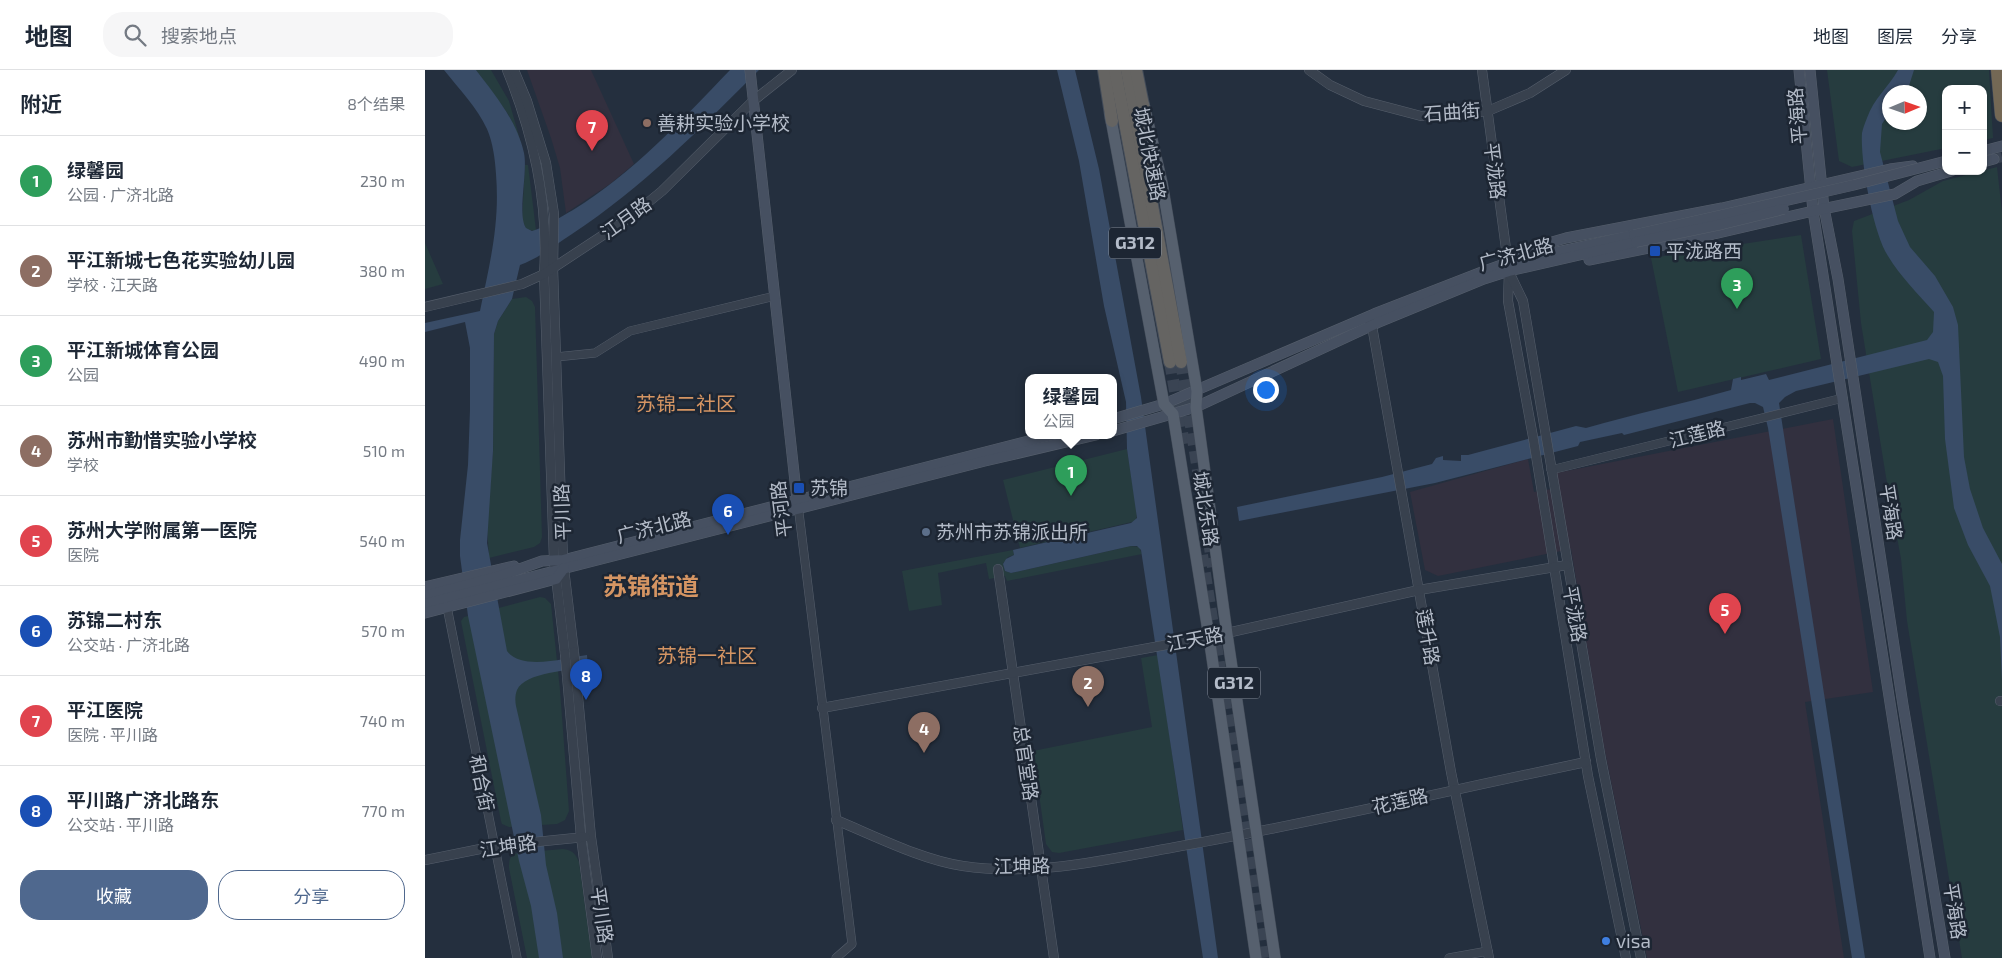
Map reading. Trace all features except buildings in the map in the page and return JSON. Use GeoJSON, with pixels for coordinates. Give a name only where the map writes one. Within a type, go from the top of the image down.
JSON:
{"type":"FeatureCollection","features":[{"type":"Feature","properties":{"kind":"highway"},"geometry":{"type":"LineString","coordinates":[[1103,70],[1112,121]]}},
{"type":"Feature","properties":{"kind":"highway","name":"城北快速路"},"geometry":{"type":"LineString","coordinates":[[1115,70],[1176,362],[1127,70]]}},
{"type":"Feature","properties":{"kind":"highway"},"geometry":{"type":"LineString","coordinates":[[1137,70],[1145,115]]}},
{"type":"Feature","properties":{"kind":"highway"},"geometry":{"type":"LineString","coordinates":[[1998,70],[2002,115]]}},
{"type":"Feature","properties":{"kind":"main road","name":"平河路"},"geometry":{"type":"LineString","coordinates":[[749,70],[798,504]]}},
{"type":"Feature","properties":{"kind":"main road","name":"平海路"},"geometry":{"type":"LineString","coordinates":[[1799,70],[1813,210],[1930,958]]}},
{"type":"Feature","properties":{"kind":"main road","name":"平海路"},"geometry":{"type":"LineString","coordinates":[[1810,70],[1824,208],[1838,280],[1903,704],[1945,958]]}},
{"type":"Feature","properties":{"kind":"main road","name":"城北东路"},"geometry":{"type":"LineString","coordinates":[[1145,115],[1162,183],[1197,391],[1197,407],[1227,634],[1275,958]]}},
{"type":"Feature","properties":{"kind":"main road","name":"G312"},"geometry":{"type":"LineString","coordinates":[[1112,121],[1164,404]]}},
{"type":"Feature","properties":{"kind":"main road"},"geometry":{"type":"LineString","coordinates":[[1508,267],[1531,248],[1566,238],[1722,208],[1942,158]]}},
{"type":"Feature","properties":{"kind":"main road","name":"广济北路"},"geometry":{"type":"LineString","coordinates":[[1117,418],[1164,404],[1508,267],[1854,186],[1942,162]]}},
{"type":"Feature","properties":{"kind":"main road","name":"广济北路"},"geometry":{"type":"LineString","coordinates":[[1635,238],[1723,224],[1942,168]]}},
{"type":"Feature","properties":{"kind":"main road"},"geometry":{"type":"LineString","coordinates":[[1508,267],[1538,271],[1684,241],[1813,210],[1895,194],[1917,181],[1942,174]]}},
{"type":"Feature","properties":{"kind":"main road","name":"广济北路"},"geometry":{"type":"LineString","coordinates":[[1118,429],[1197,407],[1370,321]]}},
{"type":"Feature","properties":{"kind":"main road"},"geometry":{"type":"LineString","coordinates":[[1164,404],[1173,414]]}},
{"type":"Feature","properties":{"kind":"main road","name":"城北东路"},"geometry":{"type":"LineString","coordinates":[[1173,414],[1209,637],[1257,958]]}},
{"type":"Feature","properties":{"kind":"main road","name":"广济北路"},"geometry":{"type":"LineString","coordinates":[[425,596],[462,590],[559,568],[1037,439]]}},
{"type":"Feature","properties":{"kind":"main road","name":"广济北路"},"geometry":{"type":"LineString","coordinates":[[798,504],[1079,439]]}},
{"type":"Feature","properties":{"kind":"main road","name":"广济北路"},"geometry":{"type":"LineString","coordinates":[[501,580],[542,561],[559,568]]}},
{"type":"Feature","properties":{"kind":"main road"},"geometry":{"type":"LineString","coordinates":[[425,587],[462,590],[501,580]]}},
{"type":"Feature","properties":{"kind":"main road"},"geometry":{"type":"LineString","coordinates":[[425,612],[447,607],[462,590]]}},
{"type":"Feature","properties":{"kind":"main road","name":"广济北路"},"geometry":{"type":"LineString","coordinates":[[425,604],[462,590]]}},
{"type":"Feature","properties":{"kind":"street","name":"平川路"},"geometry":{"type":"LineString","coordinates":[[507,70],[521,103],[541,180],[545,216],[544,274],[559,568],[591,836],[608,958]]}},
{"type":"Feature","properties":{"kind":"street","name":"平川路"},"geometry":{"type":"LineString","coordinates":[[514,70],[527,101],[546,163],[555,214],[553,268],[559,568],[569,653]]}},
{"type":"Feature","properties":{"kind":"street","name":"江月路"},"geometry":{"type":"LineString","coordinates":[[425,307],[521,284],[544,274],[629,218],[662,191],[753,101],[792,70]]}},
{"type":"Feature","properties":{"kind":"street","name":"石曲街"},"geometry":{"type":"LineString","coordinates":[[1309,70],[1330,85],[1364,101],[1421,116],[1487,111],[1530,93],[1566,70]]}},
{"type":"Feature","properties":{"kind":"street","name":"平泷路"},"geometry":{"type":"LineString","coordinates":[[1483,70],[1508,267],[1508,301],[1555,566],[1586,762],[1626,958]]}},
{"type":"Feature","properties":{"kind":"street","name":"平泷路"},"geometry":{"type":"LineString","coordinates":[[1508,267],[1523,301],[1601,759],[1641,958]]}},
{"type":"Feature","properties":{"kind":"street"},"geometry":{"type":"LineString","coordinates":[[556,357],[595,353],[630,331],[775,296]]}},
{"type":"Feature","properties":{"kind":"street","name":"莲升路"},"geometry":{"type":"LineString","coordinates":[[1370,321],[1451,772],[1456,789],[1488,955]]}},
{"type":"Feature","properties":{"kind":"street","name":"江莲路"},"geometry":{"type":"LineString","coordinates":[[1551,470],[1843,398]]}},
{"type":"Feature","properties":{"kind":"street","name":"平河路"},"geometry":{"type":"LineString","coordinates":[[798,504],[852,944],[836,958]]}},
{"type":"Feature","properties":{"kind":"street","name":"江天路"},"geometry":{"type":"LineString","coordinates":[[822,708],[1227,634],[1419,590],[1567,564]]}},
{"type":"Feature","properties":{"kind":"street","name":"总官堂路"},"geometry":{"type":"LineString","coordinates":[[998,568],[1054,958]]}},
{"type":"Feature","properties":{"kind":"street","name":"和合街"},"geometry":{"type":"LineString","coordinates":[[447,607],[517,958]]}},
{"type":"Feature","properties":{"kind":"street","name":"平川路"},"geometry":{"type":"LineString","coordinates":[[572,675],[581,837],[597,958]]}},
{"type":"Feature","properties":{"kind":"street","name":"花莲路"},"geometry":{"type":"LineString","coordinates":[[1214,840],[1256,833],[1586,762]]}},
{"type":"Feature","properties":{"kind":"street","name":"江坤路"},"geometry":{"type":"LineString","coordinates":[[836,820],[936,860],[963,866],[1041,868],[1214,840]]}},
{"type":"Feature","properties":{"kind":"street","name":"江坤路"},"geometry":{"type":"LineString","coordinates":[[425,860],[508,844],[591,836]]}},
{"type":"Feature","properties":{"kind":"street"},"geometry":{"type":"LineString","coordinates":[[1449,958],[1488,955]]}},
{"type":"Feature","properties":{"kind":"shaded area"},"geometry":{"type":"Polygon","coordinates":[[[527,70],[591,70],[634,164],[610,184],[566,213],[560,168],[527,70]]]}},
{"type":"Feature","properties":{"kind":"shaded area"},"geometry":{"type":"Polygon","coordinates":[[[1833,419],[1873,692],[1805,702],[1844,958],[1647,958],[1602,737],[1571,549],[1438,576],[1425,570],[1410,492],[1528,459],[1534,492],[1558,488],[1556,473],[1833,419]]]}},
{"type":"Feature","properties":{"kind":"green space"},"geometry":{"type":"Polygon","coordinates":[[[476,70],[491,70],[509,101],[521,143],[508,114],[476,70]]]}},
{"type":"Feature","properties":{"kind":"green space"},"geometry":{"type":"Polygon","coordinates":[[[1827,70],[1989,70],[1993,138],[1987,139],[1987,85],[1942,85],[1942,149],[1852,167],[1839,161],[1827,70]]]}},
{"type":"Feature","properties":{"kind":"green space"},"geometry":{"type":"Polygon","coordinates":[[[525,165],[528,165],[536,230],[534,231],[526,229],[522,220],[525,165]]]}},
{"type":"Feature","properties":{"kind":"green space"},"geometry":{"type":"Polygon","coordinates":[[[1997,167],[2002,212],[2002,958],[1962,958],[1907,621],[1901,559],[1861,323],[1852,231],[1854,221],[1909,200],[1943,181],[1966,175],[1987,175],[1987,170],[1997,167]]]}},
{"type":"Feature","properties":{"kind":"green space"},"geometry":{"type":"Polygon","coordinates":[[[1801,235],[1821,359],[1678,392],[1651,258],[1801,235]]]}},
{"type":"Feature","properties":{"kind":"green space"},"geometry":{"type":"Polygon","coordinates":[[[425,243],[443,284],[425,289],[425,243]]]}},
{"type":"Feature","properties":{"kind":"green space"},"geometry":{"type":"Polygon","coordinates":[[[526,297],[532,301],[535,307],[542,537],[540,543],[534,547],[489,558],[487,525],[493,451],[494,334],[498,321],[512,299],[526,297]]]}},
{"type":"Feature","properties":{"kind":"green space"},"geometry":{"type":"Polygon","coordinates":[[[1127,449],[1137,512],[1136,521],[1020,548],[1003,480],[1127,449]]]}},
{"type":"Feature","properties":{"kind":"green space"},"geometry":{"type":"Polygon","coordinates":[[[1131,546],[1139,547],[1142,554],[1007,581],[1005,576],[989,579],[986,563],[938,573],[942,605],[909,611],[902,571],[1013,550],[1014,555],[1008,557],[1003,564],[1005,571],[1011,573],[1131,546]]]}},
{"type":"Feature","properties":{"kind":"green space"},"geometry":{"type":"Polygon","coordinates":[[[540,597],[545,598],[551,604],[560,690],[569,811],[565,820],[557,824],[509,827],[502,824],[501,821],[461,621],[464,617],[540,597]]]}},
{"type":"Feature","properties":{"kind":"green space"},"geometry":{"type":"Polygon","coordinates":[[[1158,655],[1183,830],[1059,853],[1052,852],[1046,844],[1033,751],[1152,727],[1141,658],[1158,655]]]}},
{"type":"Feature","properties":{"kind":"green space"},"geometry":{"type":"Polygon","coordinates":[[[563,849],[573,852],[579,862],[592,958],[527,958],[509,868],[510,859],[512,855],[517,853],[563,849]]]}},
{"type":"Feature","properties":{"kind":"water"},"geometry":{"type":"Polygon","coordinates":[[[444,70],[476,70],[511,119],[521,141],[525,161],[522,204],[523,222],[526,228],[532,231],[573,210],[616,180],[656,145],[730,70],[759,70],[670,157],[622,197],[547,251],[520,265],[512,299],[498,321],[494,334],[493,451],[487,543],[507,651],[514,657],[533,662],[587,655],[588,668],[549,673],[529,679],[517,690],[515,698],[541,815],[546,865],[557,913],[563,958],[539,958],[531,906],[519,861],[468,616],[460,556],[468,465],[470,410],[470,348],[465,322],[425,332],[425,323],[480,311],[493,243],[497,210],[495,163],[489,134],[473,106],[444,70]]]}},
{"type":"Feature","properties":{"kind":"water"},"geometry":{"type":"Polygon","coordinates":[[[1057,70],[1075,70],[1099,169],[1141,397],[1218,958],[1203,958],[1141,550],[1137,546],[1131,546],[1011,573],[1005,571],[1003,564],[1006,559],[1014,555],[1013,550],[1131,523],[1137,518],[1127,449],[1126,402],[1104,306],[1079,161],[1057,70]]]}},
{"type":"Feature","properties":{"kind":"water"},"geometry":{"type":"Polygon","coordinates":[[[1898,70],[1914,70],[1909,85],[1888,85],[1898,70]]]}},
{"type":"Feature","properties":{"kind":"water"},"geometry":{"type":"Polygon","coordinates":[[[1882,93],[1880,152],[1898,221],[1910,247],[1935,276],[1953,307],[1958,325],[1964,457],[1970,489],[1983,528],[2002,564],[2002,681],[2000,637],[1990,586],[1968,545],[1954,508],[1945,439],[1943,376],[1938,362],[1929,359],[1796,391],[1785,397],[1779,403],[1865,958],[1852,958],[1768,428],[1763,407],[1750,403],[1624,435],[1622,433],[1580,442],[1578,446],[1435,483],[1239,521],[1237,507],[1382,477],[1432,464],[1436,458],[1443,456],[1443,460],[1461,461],[1461,455],[1468,455],[1576,426],[1586,428],[1731,390],[1733,379],[1741,377],[1741,380],[1766,374],[1769,380],[1927,340],[1933,332],[1934,312],[1898,271],[1888,256],[1877,231],[1873,214],[1865,178],[1862,133],[1873,105],[1882,93]]]}},
{"type":"Feature","properties":{"kind":"tunnel"},"geometry":{"type":"LineString","coordinates":[[1994,159],[2002,157]]}},
{"type":"Feature","properties":{"kind":"tunnel"},"geometry":{"type":"LineString","coordinates":[[1170,362],[1184,444]]}},
{"type":"Feature","properties":{"kind":"tunnel"},"geometry":{"type":"LineString","coordinates":[[1181,362],[1213,567]]}},
{"type":"Feature","properties":{"kind":"tunnel"},"geometry":{"type":"LineString","coordinates":[[1202,555],[1251,867],[1263,958]]}},
{"type":"Feature","properties":{"kind":"place","name":"善耕实验小学校"},"geometry":{"type":"Point","coordinates":[647,123]}},
{"type":"Feature","properties":{"kind":"place","name":"平江医院"},"geometry":{"type":"Point","coordinates":[592,151]}},
{"type":"Feature","properties":{"kind":"place","name":"平泷路西"},"geometry":{"type":"Point","coordinates":[1655,251]}},
{"type":"Feature","properties":{"kind":"place","name":"平江新城体育公园"},"geometry":{"type":"Point","coordinates":[1737,309]}},
{"type":"Feature","properties":{"kind":"place","name":"苏锦"},"geometry":{"type":"Point","coordinates":[799,488]}},
{"type":"Feature","properties":{"kind":"place","name":"绿馨园"},"geometry":{"type":"Point","coordinates":[1071,496]}},
{"type":"Feature","properties":{"kind":"place","name":"苏州市苏锦派出所"},"geometry":{"type":"Point","coordinates":[926,532]}},
{"type":"Feature","properties":{"kind":"place","name":"苏锦二村东"},"geometry":{"type":"Point","coordinates":[728,535]}},
{"type":"Feature","properties":{"kind":"place","name":"苏州大学附属第一医院"},"geometry":{"type":"Point","coordinates":[1725,634]}},
{"type":"Feature","properties":{"kind":"place","name":"平川路广济北路东"},"geometry":{"type":"Point","coordinates":[586,700]}},
{"type":"Feature","properties":{"kind":"place","name":"平江新城七色花实验幼儿园"},"geometry":{"type":"Point","coordinates":[1088,707]}},
{"type":"Feature","properties":{"kind":"place","name":"苏州市勤惜实验小学校"},"geometry":{"type":"Point","coordinates":[924,753]}},
{"type":"Feature","properties":{"kind":"place","name":"visa"},"geometry":{"type":"Point","coordinates":[1606,941]}},
{"type":"Feature","properties":{"kind":"district","name":"苏锦二社区"},"geometry":{"type":"Point","coordinates":[686,404]}},
{"type":"Feature","properties":{"kind":"district","name":"苏锦街道"},"geometry":{"type":"Point","coordinates":[651,587]}},
{"type":"Feature","properties":{"kind":"district","name":"苏锦一社区"},"geometry":{"type":"Point","coordinates":[707,656]}}]}
